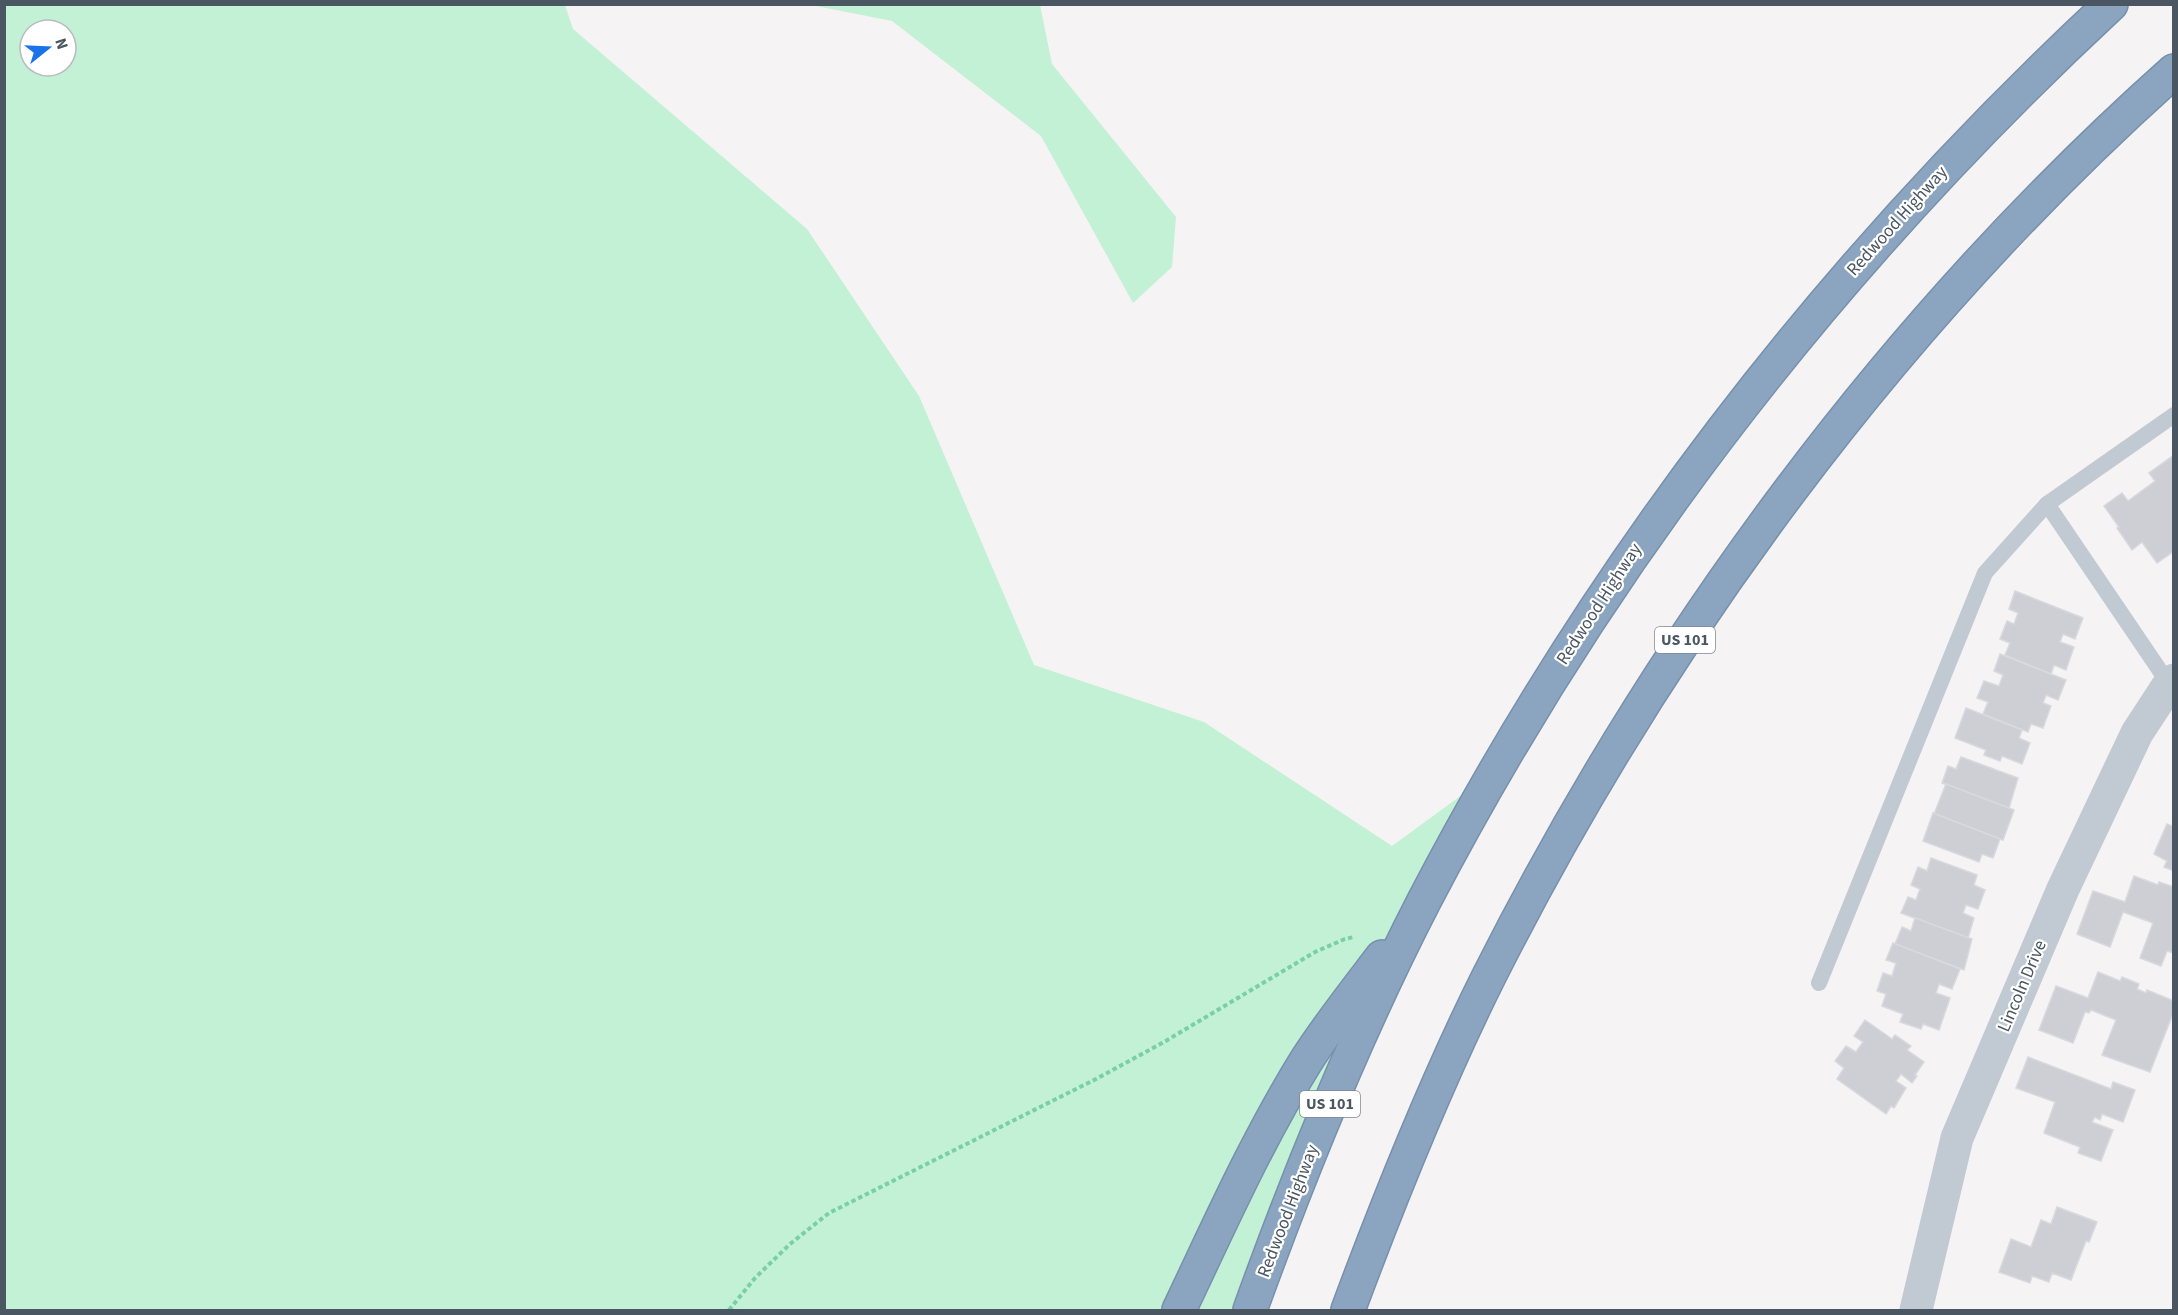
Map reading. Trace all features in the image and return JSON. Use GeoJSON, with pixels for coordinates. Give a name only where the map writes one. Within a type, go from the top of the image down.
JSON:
{"type":"FeatureCollection","features":[{"type":"Feature","properties":{"kind":"highway","name":"Redwood Highway"},"geometry":{"type":"LineString","coordinates":[[1250,1311],[1327,1111],[1362,1030],[1423,903],[1496,770],[1568,649],[1660,513],[1801,330],[1899,216],[2004,107],[2111,4]]}},
{"type":"Feature","properties":{"kind":"highway","name":"US 101"},"geometry":{"type":"LineString","coordinates":[[1348,1311],[1417,1137],[1487,980],[1553,855],[1596,780],[1712,599],[1807,468],[1854,408],[1952,295],[2055,184],[2174,71]]}},
{"type":"Feature","properties":{"kind":"highway"},"geometry":{"type":"LineString","coordinates":[[1179,1311],[1268,1126],[1307,1060],[1350,998],[1423,903]]}},
{"type":"Feature","properties":{"kind":"street","name":"Lincoln Drive"},"geometry":{"type":"LineString","coordinates":[[1917,1311],[1957,1138],[2063,889],[2137,733],[2171,682]]}},
{"type":"Feature","properties":{"kind":"lane"},"geometry":{"type":"LineString","coordinates":[[1819,983],[1985,573],[2047,504],[2174,415]]}},
{"type":"Feature","properties":{"kind":"lane"},"geometry":{"type":"LineString","coordinates":[[2047,504],[2171,682]]}},
{"type":"Feature","properties":{"kind":"path"},"geometry":{"type":"LineString","coordinates":[[729,1311],[755,1278],[790,1244],[830,1213],[1096,1079],[1164,1042],[1315,952],[1345,939],[1403,930]]}},
{"type":"Feature","properties":{"kind":"green space"},"geometry":{"type":"Polygon","coordinates":[[[5,5],[565,5],[573,29],[807,229],[919,396],[1034,665],[1204,722],[1392,846],[1496,770],[1250,1310],[5,1310],[5,5]]]}},
{"type":"Feature","properties":{"kind":"green space"},"geometry":{"type":"Polygon","coordinates":[[[811,5],[1040,5],[1052,64],[1176,217],[1172,267],[1133,303],[1041,136],[892,21],[811,5]]]}},
{"type":"Feature","properties":{"kind":"building"},"geometry":{"type":"Polygon","coordinates":[[[2174,455],[2174,551],[2157,563],[2142,542],[2132,550],[2104,506],[2122,493],[2128,501],[2155,481],[2149,473],[2174,455]]]}},
{"type":"Feature","properties":{"kind":"building"},"geometry":{"type":"Polygon","coordinates":[[[2015,591],[2083,618],[2075,639],[2063,634],[2060,642],[2074,647],[2066,670],[2054,665],[2051,674],[2005,655],[2010,643],[2000,639],[2007,621],[2014,624],[2018,613],[2009,609],[2015,591]]]}},
{"type":"Feature","properties":{"kind":"building"},"geometry":{"type":"Polygon","coordinates":[[[2000,654],[2066,680],[2058,700],[2046,695],[2043,703],[2051,706],[2043,728],[2031,724],[2028,732],[1983,714],[1988,702],[1977,698],[1984,681],[1999,686],[2003,675],[1994,671],[2000,654]]]}},
{"type":"Feature","properties":{"kind":"building"},"geometry":{"type":"Polygon","coordinates":[[[1966,708],[2022,730],[2019,738],[2030,743],[2022,764],[2002,756],[2000,761],[1984,755],[1986,750],[1955,738],[1966,708]]]}},
{"type":"Feature","properties":{"kind":"building"},"geometry":{"type":"Polygon","coordinates":[[[1961,757],[2018,778],[2009,808],[1942,783],[1948,766],[1956,769],[1961,757]]]}},
{"type":"Feature","properties":{"kind":"building"},"geometry":{"type":"Polygon","coordinates":[[[1946,784],[2014,810],[2003,840],[1934,814],[1946,784]]]}},
{"type":"Feature","properties":{"kind":"building"},"geometry":{"type":"Polygon","coordinates":[[[1933,813],[2000,839],[1993,858],[1982,854],[1979,862],[1923,841],[1933,813]]]}},
{"type":"Feature","properties":{"kind":"building"},"geometry":{"type":"Polygon","coordinates":[[[2167,824],[2174,827],[2174,871],[2164,867],[2167,861],[2154,854],[2167,824]]]}},
{"type":"Feature","properties":{"kind":"building"},"geometry":{"type":"Polygon","coordinates":[[[1931,858],[1977,875],[1974,885],[1985,890],[1978,909],[1966,905],[1963,913],[1974,918],[1968,938],[1901,913],[1908,897],[1916,900],[1920,889],[1911,885],[1918,867],[1927,871],[1931,858]]]}},
{"type":"Feature","properties":{"kind":"building"},"geometry":{"type":"Polygon","coordinates":[[[2134,876],[2158,885],[2159,882],[2174,887],[2174,953],[2167,951],[2161,966],[2140,958],[2153,923],[2123,912],[2110,947],[2077,934],[2093,891],[2125,902],[2134,876]]]}},
{"type":"Feature","properties":{"kind":"building"},"geometry":{"type":"Polygon","coordinates":[[[1915,918],[1972,939],[1964,970],[1895,944],[1902,927],[1911,931],[1915,918]]]}},
{"type":"Feature","properties":{"kind":"building"},"geometry":{"type":"Polygon","coordinates":[[[1893,943],[1960,969],[1952,989],[1939,984],[1936,993],[1950,998],[1939,1030],[1923,1024],[1921,1029],[1900,1022],[1903,1014],[1882,1006],[1886,994],[1877,991],[1883,973],[1892,976],[1896,963],[1886,960],[1893,943]]]}},
{"type":"Feature","properties":{"kind":"building"},"geometry":{"type":"Polygon","coordinates":[[[2098,972],[2120,981],[2122,977],[2139,984],[2137,989],[2146,993],[2147,990],[2174,1001],[2174,1011],[2150,1072],[2102,1055],[2116,1020],[2091,1010],[2089,1013],[2085,1012],[2073,1043],[2039,1030],[2056,986],[2088,998],[2098,972]]]}},
{"type":"Feature","properties":{"kind":"building"},"geometry":{"type":"Polygon","coordinates":[[[1865,1020],[1892,1039],[1895,1035],[1911,1046],[1907,1050],[1924,1062],[1912,1083],[1901,1074],[1896,1081],[1906,1088],[1894,1108],[1891,1106],[1886,1114],[1837,1079],[1844,1068],[1835,1061],[1846,1046],[1856,1052],[1863,1042],[1854,1036],[1865,1020]]]}},
{"type":"Feature","properties":{"kind":"building"},"geometry":{"type":"Polygon","coordinates":[[[2028,1057],[2111,1089],[2113,1082],[2135,1090],[2123,1122],[2102,1114],[2100,1120],[2095,1117],[2092,1122],[2113,1130],[2101,1161],[2078,1153],[2080,1147],[2044,1133],[2055,1102],[2016,1088],[2028,1057]]]}},
{"type":"Feature","properties":{"kind":"building"},"geometry":{"type":"Polygon","coordinates":[[[2057,1207],[2097,1222],[2089,1242],[2086,1241],[2071,1280],[2052,1273],[2049,1282],[2032,1276],[2030,1283],[1999,1272],[2011,1239],[2031,1247],[2041,1220],[2051,1224],[2057,1207]]]}}]}
